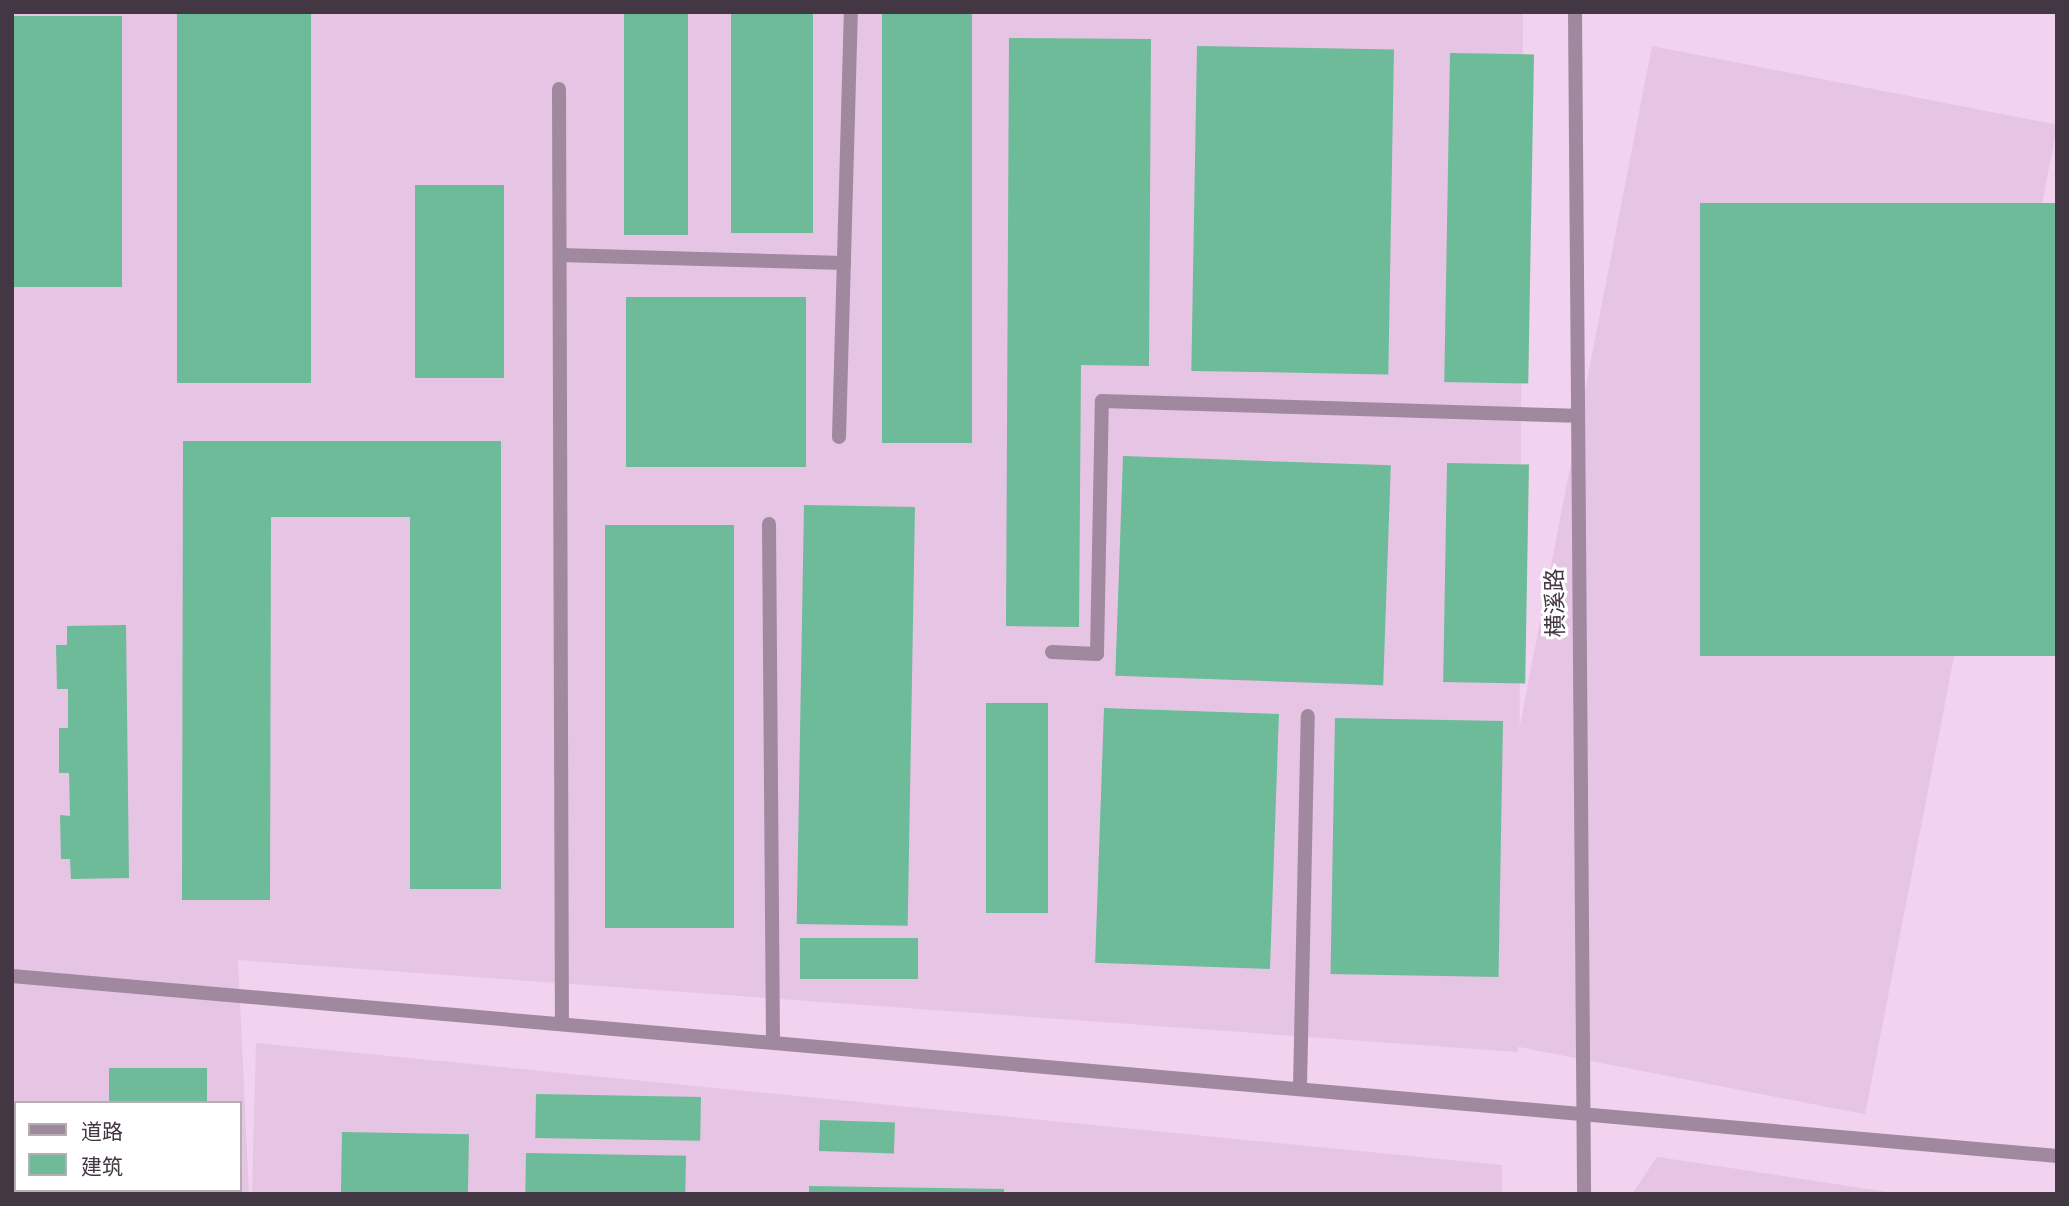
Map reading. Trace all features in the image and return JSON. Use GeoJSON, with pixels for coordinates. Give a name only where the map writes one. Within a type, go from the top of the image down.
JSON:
{"type":"FeatureCollection","features":[{"type":"Feature","properties":{"kind":"street"},"geometry":{"type":"LineString","coordinates":[[839,437],[851,12]]}},
{"type":"Feature","properties":{"kind":"street","name":"横溪路"},"geometry":{"type":"LineString","coordinates":[[1575,12],[1574,416],[1587,1113],[1584,1194]]}},
{"type":"Feature","properties":{"kind":"street"},"geometry":{"type":"LineString","coordinates":[[559,89],[562,1022]]}},
{"type":"Feature","properties":{"kind":"street"},"geometry":{"type":"LineString","coordinates":[[560,255],[844,263]]}},
{"type":"Feature","properties":{"kind":"street"},"geometry":{"type":"LineString","coordinates":[[1052,652],[1097,654],[1102,401],[1574,416]]}},
{"type":"Feature","properties":{"kind":"street"},"geometry":{"type":"LineString","coordinates":[[769,523],[773,1041]]}},
{"type":"Feature","properties":{"kind":"street"},"geometry":{"type":"LineString","coordinates":[[1300,1087],[1308,716]]}},
{"type":"Feature","properties":{"kind":"street"},"geometry":{"type":"LineString","coordinates":[[12,976],[562,1022],[2057,1156]]}},
{"type":"Feature","properties":{"kind":"shaded area"},"geometry":{"type":"Polygon","coordinates":[[[12,12],[1523,12],[1518,1052],[238,960],[249,1194],[12,1194],[12,12]]]}},
{"type":"Feature","properties":{"kind":"shaded area"},"geometry":{"type":"Polygon","coordinates":[[[1652,46],[2057,125],[1865,1114],[1460,1035],[1652,46]]]}},
{"type":"Feature","properties":{"kind":"shaded area"},"geometry":{"type":"Polygon","coordinates":[[[256,1043],[1502,1165],[1502,1194],[252,1194],[256,1043]]]}},
{"type":"Feature","properties":{"kind":"shaded area"},"geometry":{"type":"Polygon","coordinates":[[[1658,1157],[1901,1194],[1632,1194],[1658,1157]]]}},
{"type":"Feature","properties":{"kind":"building"},"geometry":{"type":"Polygon","coordinates":[[[177,12],[311,12],[311,383],[177,383],[177,12]]]}},
{"type":"Feature","properties":{"kind":"building"},"geometry":{"type":"Polygon","coordinates":[[[624,12],[688,12],[688,235],[624,235],[624,12]]]}},
{"type":"Feature","properties":{"kind":"building"},"geometry":{"type":"Polygon","coordinates":[[[731,12],[813,12],[813,233],[731,233],[731,12]]]}},
{"type":"Feature","properties":{"kind":"building"},"geometry":{"type":"Polygon","coordinates":[[[882,12],[972,12],[972,443],[882,443],[882,12]]]}},
{"type":"Feature","properties":{"kind":"building"},"geometry":{"type":"Polygon","coordinates":[[[12,16],[122,16],[122,287],[12,287],[12,16]]]}},
{"type":"Feature","properties":{"kind":"building"},"geometry":{"type":"Polygon","coordinates":[[[1009,38],[1151,39],[1149,366],[1081,365],[1079,627],[1006,626],[1009,38]]]}},
{"type":"Feature","properties":{"kind":"building"},"geometry":{"type":"Polygon","coordinates":[[[1197,46],[1394,49],[1388,374],[1191,371],[1197,46]]]}},
{"type":"Feature","properties":{"kind":"building"},"geometry":{"type":"Polygon","coordinates":[[[1450,53],[1534,54],[1528,383],[1444,382],[1450,53]]]}},
{"type":"Feature","properties":{"kind":"building"},"geometry":{"type":"Polygon","coordinates":[[[415,185],[504,185],[504,378],[415,378],[415,185]]]}},
{"type":"Feature","properties":{"kind":"building"},"geometry":{"type":"Polygon","coordinates":[[[1700,203],[2057,203],[2057,656],[1700,656],[1700,203]]]}},
{"type":"Feature","properties":{"kind":"building"},"geometry":{"type":"Polygon","coordinates":[[[626,297],[806,297],[806,467],[626,467],[626,297]]]}},
{"type":"Feature","properties":{"kind":"building"},"geometry":{"type":"Polygon","coordinates":[[[183,441],[501,441],[501,889],[410,889],[410,517],[271,517],[270,900],[182,900],[183,441]]]}},
{"type":"Feature","properties":{"kind":"building"},"geometry":{"type":"Polygon","coordinates":[[[1123,456],[1391,465],[1383,685],[1115,676],[1123,456]]]}},
{"type":"Feature","properties":{"kind":"building"},"geometry":{"type":"Polygon","coordinates":[[[1447,463],[1529,464],[1525,683],[1443,682],[1447,463]]]}},
{"type":"Feature","properties":{"kind":"building"},"geometry":{"type":"Polygon","coordinates":[[[804,505],[915,507],[908,926],[797,924],[804,505]]]}},
{"type":"Feature","properties":{"kind":"building"},"geometry":{"type":"Polygon","coordinates":[[[605,525],[734,525],[734,928],[605,928],[605,525]]]}},
{"type":"Feature","properties":{"kind":"building"},"geometry":{"type":"Polygon","coordinates":[[[126,625],[129,878],[71,879],[70,859],[61,859],[60,815],[70,816],[69,773],[59,773],[59,728],[68,728],[68,689],[57,689],[56,645],[67,645],[67,626],[126,625]]]}},
{"type":"Feature","properties":{"kind":"building"},"geometry":{"type":"Polygon","coordinates":[[[986,703],[1048,703],[1048,913],[986,913],[986,703]]]}},
{"type":"Feature","properties":{"kind":"building"},"geometry":{"type":"Polygon","coordinates":[[[1104,708],[1279,714],[1270,969],[1095,963],[1104,708]]]}},
{"type":"Feature","properties":{"kind":"building"},"geometry":{"type":"Polygon","coordinates":[[[1335,718],[1503,721],[1499,977],[1331,974],[1335,718]]]}},
{"type":"Feature","properties":{"kind":"building"},"geometry":{"type":"Polygon","coordinates":[[[800,938],[918,938],[918,979],[800,979],[800,938]]]}},
{"type":"Feature","properties":{"kind":"building"},"geometry":{"type":"Polygon","coordinates":[[[109,1068],[207,1068],[207,1101],[109,1101],[109,1068]]]}},
{"type":"Feature","properties":{"kind":"building"},"geometry":{"type":"Polygon","coordinates":[[[536,1094],[701,1097],[700,1141],[535,1138],[536,1094]]]}},
{"type":"Feature","properties":{"kind":"building"},"geometry":{"type":"Polygon","coordinates":[[[820,1120],[895,1123],[894,1154],[819,1151],[820,1120]]]}},
{"type":"Feature","properties":{"kind":"building"},"geometry":{"type":"Polygon","coordinates":[[[342,1132],[469,1134],[468,1194],[341,1194],[342,1132]]]}},
{"type":"Feature","properties":{"kind":"building"},"geometry":{"type":"Polygon","coordinates":[[[526,1153],[686,1156],[685,1194],[525,1194],[526,1153]]]}},
{"type":"Feature","properties":{"kind":"building"},"geometry":{"type":"Polygon","coordinates":[[[809,1186],[1004,1189],[1004,1194],[809,1194],[809,1186]]]}},
{"type":"Feature","properties":{"kind":"building"},"geometry":{"type":"Polygon","coordinates":[[[109,1192],[207,1192],[207,1194],[109,1192]]]}}]}
